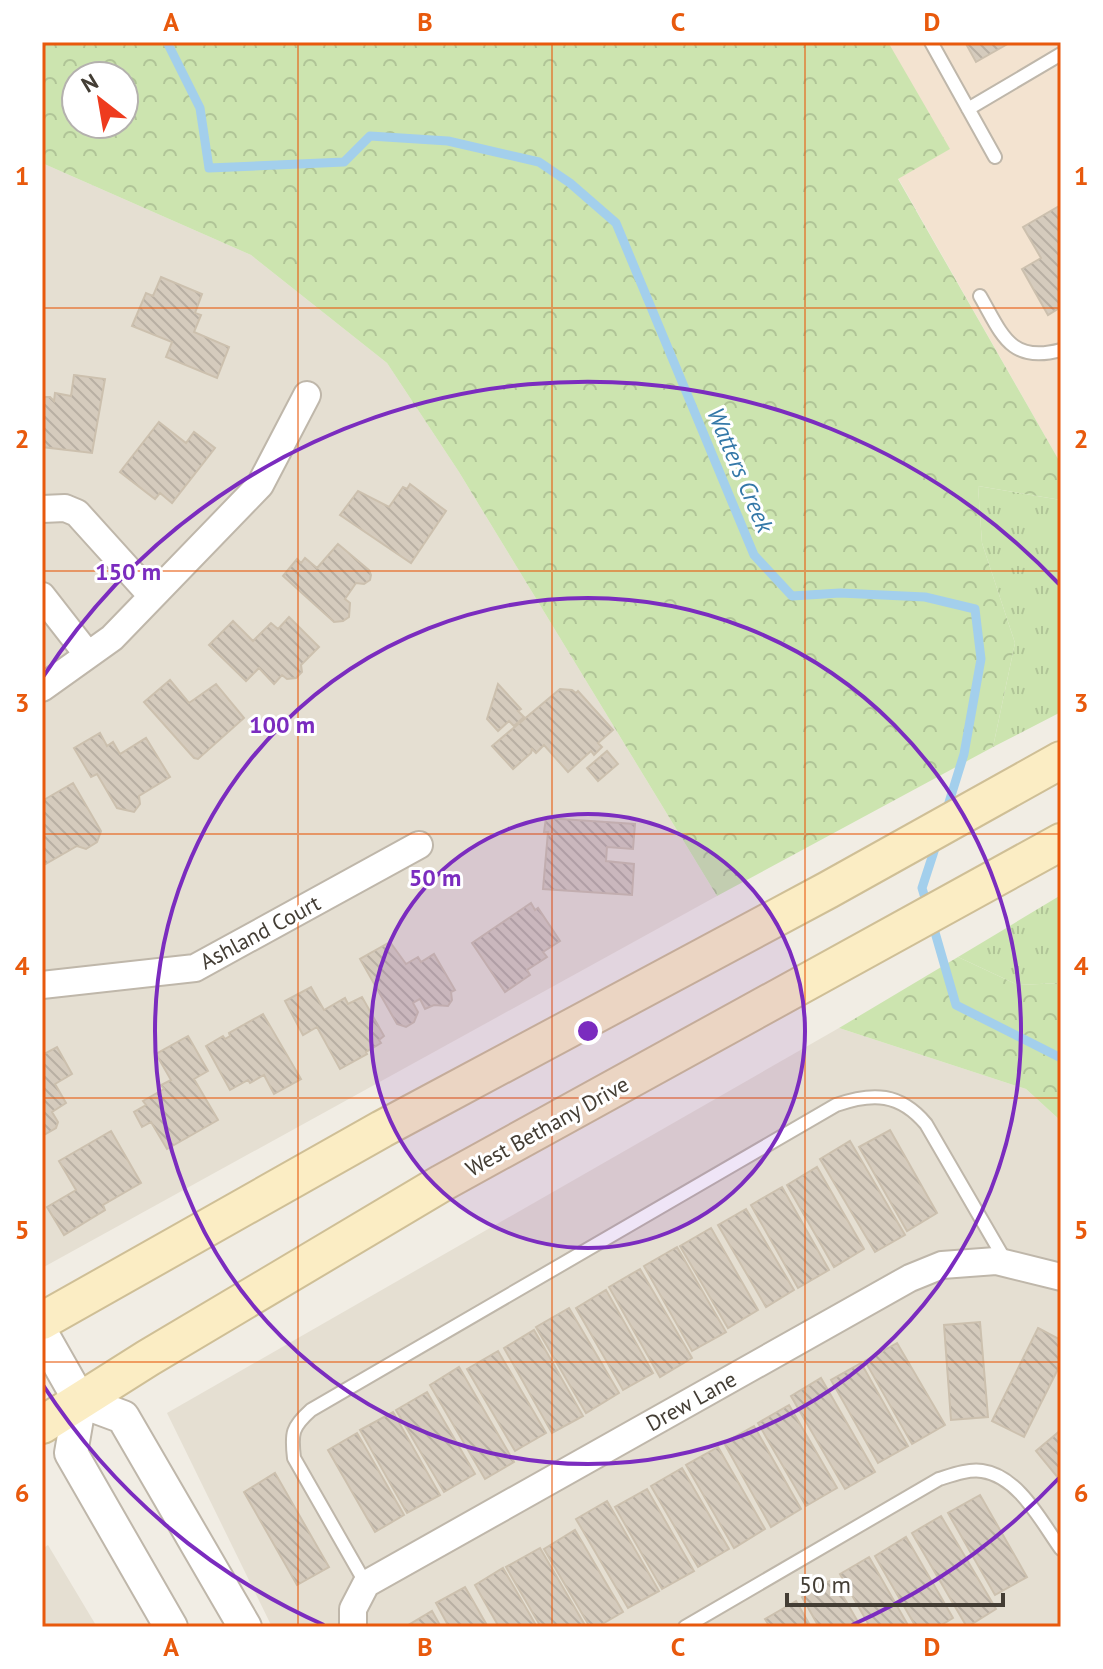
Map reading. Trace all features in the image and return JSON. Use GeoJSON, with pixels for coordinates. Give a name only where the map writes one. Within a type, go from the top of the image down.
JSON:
{"type":"FeatureCollection","features":[{"type":"Feature","properties":{"kind":"main road"},"geometry":{"type":"LineString","coordinates":[[42,1321],[382,1129],[828,890],[1060,761]]}},
{"type":"Feature","properties":{"kind":"main road","name":"West Bethany Drive"},"geometry":{"type":"LineString","coordinates":[[42,1425],[442,1183],[1061,842]]}},
{"type":"Feature","properties":{"kind":"street"},"geometry":{"type":"LineString","coordinates":[[42,688],[112,638],[260,485],[307,395]]}},
{"type":"Feature","properties":{"kind":"street"},"geometry":{"type":"LineString","coordinates":[[42,509],[65,508],[77,513],[152,596]]}},
{"type":"Feature","properties":{"kind":"street"},"geometry":{"type":"LineString","coordinates":[[42,596],[88,655]]}},
{"type":"Feature","properties":{"kind":"street","name":"Ashland Court"},"geometry":{"type":"LineString","coordinates":[[42,985],[195,968],[419,845]]}},
{"type":"Feature","properties":{"kind":"street","name":"Drew Lane"},"geometry":{"type":"LineString","coordinates":[[366,1584],[910,1278],[942,1265],[996,1261],[1058,1276]]}},
{"type":"Feature","properties":{"kind":"street"},"geometry":{"type":"LineString","coordinates":[[42,1334],[80,1401],[71,1453],[171,1627]]}},
{"type":"Feature","properties":{"kind":"street"},"geometry":{"type":"LineString","coordinates":[[80,1401],[123,1417],[245,1627]]}},
{"type":"Feature","properties":{"kind":"street"},"geometry":{"type":"LineString","coordinates":[[353,1618],[366,1584]]}},
{"type":"Feature","properties":{"kind":"lane"},"geometry":{"type":"LineString","coordinates":[[931,42],[995,157]]}},
{"type":"Feature","properties":{"kind":"lane"},"geometry":{"type":"LineString","coordinates":[[968,109],[1061,54]]}},
{"type":"Feature","properties":{"kind":"lane"},"geometry":{"type":"LineString","coordinates":[[980,296],[1005,340],[1020,351],[1040,356],[1061,350]]}},
{"type":"Feature","properties":{"kind":"lane"},"geometry":{"type":"LineString","coordinates":[[366,1584],[294,1458],[291,1440],[296,1424],[311,1410],[836,1105],[857,1097],[877,1097],[897,1100],[914,1109],[926,1124],[1007,1263]]}},
{"type":"Feature","properties":{"kind":"lane"},"geometry":{"type":"LineString","coordinates":[[685,1627],[939,1479],[961,1473],[983,1471],[1002,1479],[1020,1492],[1061,1549]]}},
{"type":"Feature","properties":{"kind":"shaded area"},"geometry":{"type":"Polygon","coordinates":[[[888,42],[1061,42],[1061,464],[898,178],[888,42]]]}},
{"type":"Feature","properties":{"kind":"shaded area"},"geometry":{"type":"Polygon","coordinates":[[[42,163],[251,255],[387,363],[459,472],[717,896],[42,1268],[42,163]]]}},
{"type":"Feature","properties":{"kind":"shaded area"},"geometry":{"type":"Polygon","coordinates":[[[839,1028],[1026,1089],[1061,1121],[1061,1627],[272,1627],[167,1413],[839,1028]]]}},
{"type":"Feature","properties":{"kind":"shaded area"},"geometry":{"type":"Polygon","coordinates":[[[48,1545],[97,1627],[42,1627],[42,1549],[48,1545]]]}},
{"type":"Feature","properties":{"kind":"green space"},"geometry":{"type":"Polygon","coordinates":[[[42,42],[888,42],[950,149],[898,179],[1061,464],[1061,500],[978,486],[982,543],[1015,643],[993,747],[717,896],[459,472],[387,363],[251,255],[42,163],[42,42]]]}},
{"type":"Feature","properties":{"kind":"green space"},"geometry":{"type":"Polygon","coordinates":[[[978,486],[1061,500],[1061,712],[993,747],[1015,643],[982,543],[978,486]]]}},
{"type":"Feature","properties":{"kind":"green space"},"geometry":{"type":"Polygon","coordinates":[[[1061,895],[1061,983],[1018,985],[958,957],[1061,895]]]}},
{"type":"Feature","properties":{"kind":"green space"},"geometry":{"type":"Polygon","coordinates":[[[958,957],[1018,985],[1061,983],[1061,1121],[1026,1089],[839,1028],[958,957]]]}},
{"type":"Feature","properties":{"kind":"building"},"geometry":{"type":"Polygon","coordinates":[[[965,42],[1011,42],[976,62],[965,42]]]}},
{"type":"Feature","properties":{"kind":"building"},"geometry":{"type":"Polygon","coordinates":[[[1061,205],[1061,307],[1048,315],[1022,269],[1041,258],[1023,227],[1061,205]]]}},
{"type":"Feature","properties":{"kind":"building"},"geometry":{"type":"Polygon","coordinates":[[[161,277],[202,294],[195,313],[201,315],[194,332],[229,347],[217,378],[166,357],[172,342],[132,326],[146,293],[153,296],[161,277]]]}},
{"type":"Feature","properties":{"kind":"building"},"geometry":{"type":"Polygon","coordinates":[[[74,375],[105,379],[92,453],[42,447],[42,397],[50,397],[54,401],[55,393],[71,396],[74,375]]]}},
{"type":"Feature","properties":{"kind":"building"},"geometry":{"type":"Polygon","coordinates":[[[159,422],[186,443],[194,432],[215,448],[172,503],[160,493],[155,499],[120,472],[159,422]]]}},
{"type":"Feature","properties":{"kind":"building"},"geometry":{"type":"Polygon","coordinates":[[[410,484],[446,511],[411,563],[340,515],[358,491],[389,507],[403,487],[407,489],[410,484]]]}},
{"type":"Feature","properties":{"kind":"building"},"geometry":{"type":"Polygon","coordinates":[[[338,544],[371,575],[364,584],[356,583],[345,599],[350,603],[349,617],[334,622],[283,576],[297,559],[301,563],[305,558],[317,568],[338,544]]]}},
{"type":"Feature","properties":{"kind":"building"},"geometry":{"type":"Polygon","coordinates":[[[289,617],[319,647],[301,665],[302,672],[296,678],[287,679],[282,675],[274,684],[259,668],[246,681],[209,645],[233,621],[253,641],[271,623],[278,629],[289,617]]]}},
{"type":"Feature","properties":{"kind":"building"},"geometry":{"type":"Polygon","coordinates":[[[170,680],[189,703],[216,684],[244,718],[198,759],[144,702],[170,680]]]}},
{"type":"Feature","properties":{"kind":"building"},"geometry":{"type":"Polygon","coordinates":[[[498,684],[521,709],[518,711],[524,717],[514,726],[509,721],[498,731],[487,719],[498,684]]]}},
{"type":"Feature","properties":{"kind":"building"},"geometry":{"type":"Polygon","coordinates":[[[560,689],[578,691],[613,730],[598,743],[602,747],[594,755],[591,751],[568,772],[544,745],[536,753],[532,749],[513,769],[492,746],[560,689]]]}},
{"type":"Feature","properties":{"kind":"building"},"geometry":{"type":"Polygon","coordinates":[[[100,733],[107,746],[113,742],[120,754],[146,738],[170,777],[139,796],[140,804],[134,812],[117,808],[97,774],[91,777],[74,748],[100,733]]]}},
{"type":"Feature","properties":{"kind":"building"},"geometry":{"type":"Polygon","coordinates":[[[607,751],[618,764],[598,781],[587,768],[607,751]]]}},
{"type":"Feature","properties":{"kind":"building"},"geometry":{"type":"Polygon","coordinates":[[[73,783],[101,831],[97,842],[86,849],[77,846],[42,866],[42,801],[73,783]]]}},
{"type":"Feature","properties":{"kind":"building"},"geometry":{"type":"Polygon","coordinates":[[[546,818],[635,824],[633,849],[607,847],[606,861],[634,864],[632,895],[543,889],[548,832],[544,832],[546,818]]]}},
{"type":"Feature","properties":{"kind":"building"},"geometry":{"type":"Polygon","coordinates":[[[531,903],[535,910],[538,908],[560,941],[543,952],[547,957],[527,970],[530,975],[505,992],[472,943],[531,903]]]}},
{"type":"Feature","properties":{"kind":"building"},"geometry":{"type":"Polygon","coordinates":[[[390,942],[406,964],[418,957],[421,962],[434,954],[455,990],[451,992],[452,1000],[448,1006],[434,1005],[425,1009],[420,999],[413,1003],[418,1012],[414,1022],[406,1027],[397,1024],[360,959],[390,942]]]}},
{"type":"Feature","properties":{"kind":"building"},"geometry":{"type":"Polygon","coordinates":[[[311,987],[324,1010],[345,998],[348,1004],[362,997],[384,1036],[379,1040],[381,1043],[340,1069],[317,1027],[303,1035],[285,1001],[311,987]]]}},
{"type":"Feature","properties":{"kind":"building"},"geometry":{"type":"Polygon","coordinates":[[[263,1014],[301,1079],[274,1094],[264,1075],[230,1090],[206,1046],[223,1036],[225,1039],[230,1036],[229,1033],[263,1014]]]}},
{"type":"Feature","properties":{"kind":"building"},"geometry":{"type":"Polygon","coordinates":[[[188,1036],[208,1071],[194,1079],[218,1120],[167,1149],[151,1122],[142,1127],[134,1112],[146,1105],[143,1101],[164,1089],[161,1085],[171,1080],[156,1054],[188,1036]]]}},
{"type":"Feature","properties":{"kind":"building"},"geometry":{"type":"Polygon","coordinates":[[[57,1047],[72,1074],[55,1084],[66,1103],[52,1112],[58,1122],[56,1128],[42,1136],[42,1055],[57,1047]]]}},
{"type":"Feature","properties":{"kind":"building"},"geometry":{"type":"Polygon","coordinates":[[[890,1130],[937,1213],[907,1231],[859,1147],[890,1130]]]}},
{"type":"Feature","properties":{"kind":"building"},"geometry":{"type":"Polygon","coordinates":[[[111,1131],[141,1183],[103,1205],[105,1210],[64,1235],[47,1207],[76,1190],[59,1161],[111,1131]]]}},
{"type":"Feature","properties":{"kind":"building"},"geometry":{"type":"Polygon","coordinates":[[[850,1141],[905,1235],[875,1252],[820,1159],[850,1141]]]}},
{"type":"Feature","properties":{"kind":"building"},"geometry":{"type":"Polygon","coordinates":[[[817,1167],[864,1249],[834,1267],[787,1185],[817,1167]]]}},
{"type":"Feature","properties":{"kind":"building"},"geometry":{"type":"Polygon","coordinates":[[[782,1187],[829,1270],[798,1288],[751,1205],[782,1187]]]}},
{"type":"Feature","properties":{"kind":"building"},"geometry":{"type":"Polygon","coordinates":[[[746,1209],[794,1290],[766,1307],[718,1225],[746,1209]]]}},
{"type":"Feature","properties":{"kind":"building"},"geometry":{"type":"Polygon","coordinates":[[[711,1228],[758,1310],[728,1328],[680,1246],[711,1228]]]}},
{"type":"Feature","properties":{"kind":"building"},"geometry":{"type":"Polygon","coordinates":[[[677,1247],[726,1332],[692,1351],[644,1266],[677,1247]]]}},
{"type":"Feature","properties":{"kind":"building"},"geometry":{"type":"Polygon","coordinates":[[[640,1269],[692,1358],[660,1377],[609,1287],[640,1269]]]}},
{"type":"Feature","properties":{"kind":"building"},"geometry":{"type":"Polygon","coordinates":[[[606,1290],[653,1373],[623,1390],[576,1308],[606,1290]]]}},
{"type":"Feature","properties":{"kind":"building"},"geometry":{"type":"Polygon","coordinates":[[[569,1308],[619,1393],[586,1413],[536,1327],[569,1308]]]}},
{"type":"Feature","properties":{"kind":"building"},"geometry":{"type":"Polygon","coordinates":[[[980,1322],[988,1417],[951,1420],[944,1325],[980,1322]]]}},
{"type":"Feature","properties":{"kind":"building"},"geometry":{"type":"Polygon","coordinates":[[[1038,1328],[1061,1340],[1061,1363],[1024,1437],[992,1421],[1038,1328]]]}},
{"type":"Feature","properties":{"kind":"building"},"geometry":{"type":"Polygon","coordinates":[[[534,1330],[583,1416],[552,1433],[504,1348],[534,1330]]]}},
{"type":"Feature","properties":{"kind":"building"},"geometry":{"type":"Polygon","coordinates":[[[897,1343],[945,1425],[912,1444],[865,1361],[897,1343]]]}},
{"type":"Feature","properties":{"kind":"building"},"geometry":{"type":"Polygon","coordinates":[[[498,1351],[546,1433],[515,1451],[467,1369],[498,1351]]]}},
{"type":"Feature","properties":{"kind":"building"},"geometry":{"type":"Polygon","coordinates":[[[861,1363],[908,1446],[878,1463],[831,1380],[861,1363]]]}},
{"type":"Feature","properties":{"kind":"building"},"geometry":{"type":"Polygon","coordinates":[[[459,1367],[514,1462],[485,1479],[430,1385],[459,1367]]]}},
{"type":"Feature","properties":{"kind":"building"},"geometry":{"type":"Polygon","coordinates":[[[821,1378],[875,1472],[845,1489],[791,1396],[821,1378]]]}},
{"type":"Feature","properties":{"kind":"building"},"geometry":{"type":"Polygon","coordinates":[[[427,1392],[475,1474],[444,1492],[396,1410],[427,1392]]]}},
{"type":"Feature","properties":{"kind":"building"},"geometry":{"type":"Polygon","coordinates":[[[789,1405],[837,1488],[806,1506],[758,1423],[789,1405]]]}},
{"type":"Feature","properties":{"kind":"building"},"geometry":{"type":"Polygon","coordinates":[[[393,1412],[440,1495],[407,1513],[360,1430],[393,1412]]]}},
{"type":"Feature","properties":{"kind":"building"},"geometry":{"type":"Polygon","coordinates":[[[754,1426],[801,1509],[771,1527],[724,1443],[754,1426]]]}},
{"type":"Feature","properties":{"kind":"building"},"geometry":{"type":"Polygon","coordinates":[[[1061,1430],[1061,1477],[1059,1479],[1036,1451],[1061,1430]]]}},
{"type":"Feature","properties":{"kind":"building"},"geometry":{"type":"Polygon","coordinates":[[[357,1433],[404,1515],[375,1532],[328,1450],[357,1433]]]}},
{"type":"Feature","properties":{"kind":"building"},"geometry":{"type":"Polygon","coordinates":[[[718,1447],[765,1529],[734,1548],[686,1465],[718,1447]]]}},
{"type":"Feature","properties":{"kind":"building"},"geometry":{"type":"Polygon","coordinates":[[[682,1468],[729,1549],[698,1567],[651,1486],[682,1468]]]}},
{"type":"Feature","properties":{"kind":"building"},"geometry":{"type":"Polygon","coordinates":[[[275,1473],[329,1567],[297,1585],[244,1492],[275,1473]]]}},
{"type":"Feature","properties":{"kind":"building"},"geometry":{"type":"Polygon","coordinates":[[[647,1489],[694,1571],[662,1589],[615,1507],[647,1489]]]}},
{"type":"Feature","properties":{"kind":"building"},"geometry":{"type":"Polygon","coordinates":[[[980,1495],[1027,1577],[995,1595],[948,1513],[980,1495]]]}},
{"type":"Feature","properties":{"kind":"building"},"geometry":{"type":"Polygon","coordinates":[[[607,1501],[659,1591],[628,1608],[576,1519],[607,1501]]]}},
{"type":"Feature","properties":{"kind":"building"},"geometry":{"type":"Polygon","coordinates":[[[941,1516],[996,1609],[967,1627],[912,1533],[941,1516]]]}},
{"type":"Feature","properties":{"kind":"building"},"geometry":{"type":"Polygon","coordinates":[[[575,1530],[623,1612],[597,1627],[590,1627],[544,1549],[575,1530]]]}},
{"type":"Feature","properties":{"kind":"building"},"geometry":{"type":"Polygon","coordinates":[[[906,1537],[953,1618],[938,1627],[916,1627],[875,1556],[906,1537]]]}},
{"type":"Feature","properties":{"kind":"building"},"geometry":{"type":"Polygon","coordinates":[[[540,1548],[586,1627],[541,1627],[506,1567],[540,1548]]]}},
{"type":"Feature","properties":{"kind":"building"},"geometry":{"type":"Polygon","coordinates":[[[869,1557],[909,1627],[870,1627],[840,1574],[869,1557]]]}},
{"type":"Feature","properties":{"kind":"building"},"geometry":{"type":"Polygon","coordinates":[[[503,1568],[537,1627],[499,1627],[475,1585],[503,1568]]]}},
{"type":"Feature","properties":{"kind":"building"},"geometry":{"type":"Polygon","coordinates":[[[833,1579],[861,1627],[819,1627],[802,1597],[833,1579]]]}},
{"type":"Feature","properties":{"kind":"building"},"geometry":{"type":"Polygon","coordinates":[[[465,1587],[488,1627],[449,1627],[436,1603],[465,1587]]]}},
{"type":"Feature","properties":{"kind":"building"},"geometry":{"type":"Polygon","coordinates":[[[796,1601],[811,1627],[770,1627],[765,1619],[796,1601]]]}},
{"type":"Feature","properties":{"kind":"building"},"geometry":{"type":"Polygon","coordinates":[[[432,1611],[441,1627],[405,1627],[432,1611]]]}},
{"type":"Feature","properties":{"kind":"waterway","name":"Watters Creek"},"geometry":{"type":"LineString","coordinates":[[167,42],[200,108],[209,168],[344,162],[370,136],[448,141],[539,162],[570,183],[616,223],[754,555],[792,596],[840,593],[925,597],[975,609],[981,659],[964,754],[946,812]]}},
{"type":"Feature","properties":{"kind":"waterway","name":"Watters Creek"},"geometry":{"type":"LineString","coordinates":[[928,908],[922,888],[937,842]]}},
{"type":"Feature","properties":{"kind":"waterway","name":"Watters Creek"},"geometry":{"type":"LineString","coordinates":[[932,922],[956,1005],[1061,1058]]}}]}
